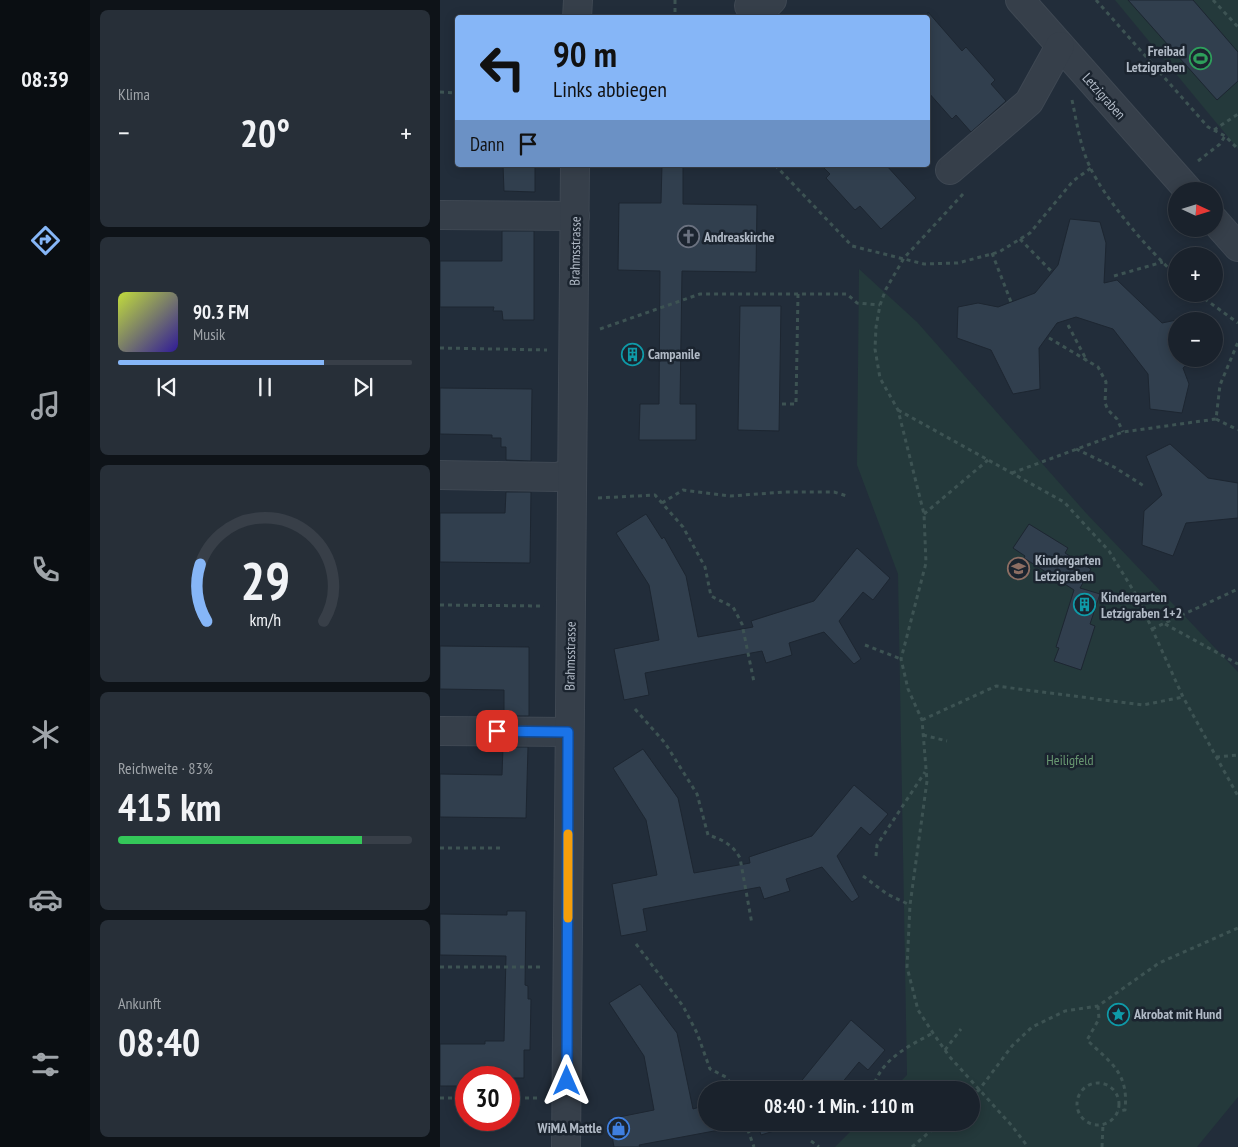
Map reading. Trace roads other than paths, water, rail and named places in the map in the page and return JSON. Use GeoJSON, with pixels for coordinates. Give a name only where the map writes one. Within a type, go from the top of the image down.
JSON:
{"type":"FeatureCollection","features":[{"type":"Feature","properties":{"kind":"street"},"geometry":{"type":"LineString","coordinates":[[577,15],[578,0]]}},
{"type":"Feature","properties":{"kind":"street","name":"Letzigraben"},"geometry":{"type":"LineString","coordinates":[[1020,0],[1060,46],[1191,179]]}},
{"type":"Feature","properties":{"kind":"street"},"geometry":{"type":"LineString","coordinates":[[950,170],[1029,102],[1060,46]]}},
{"type":"Feature","properties":{"kind":"street","name":"Brahmsstrasse"},"geometry":{"type":"LineString","coordinates":[[566,1147],[568,732],[576,167]]}},
{"type":"Feature","properties":{"kind":"street"},"geometry":{"type":"LineString","coordinates":[[440,215],[575,216]]}},
{"type":"Feature","properties":{"kind":"street"},"geometry":{"type":"LineString","coordinates":[[1223,230],[1238,247]]}},
{"type":"Feature","properties":{"kind":"street"},"geometry":{"type":"LineString","coordinates":[[440,475],[557,477],[572,473]]}},
{"type":"Feature","properties":{"kind":"street"},"geometry":{"type":"LineString","coordinates":[[440,731],[568,732]]}},
{"type":"Feature","properties":{"kind":"place","name":"Freibad Letzigraben"},"geometry":{"type":"Point","coordinates":[1201,59]}},
{"type":"Feature","properties":{"kind":"place","name":"Andreaskirche"},"geometry":{"type":"Point","coordinates":[688,237]}},
{"type":"Feature","properties":{"kind":"place","name":"Campanile"},"geometry":{"type":"Point","coordinates":[632,354]}},
{"type":"Feature","properties":{"kind":"place","name":"Kindergarten Letzigraben"},"geometry":{"type":"Point","coordinates":[1019,568]}},
{"type":"Feature","properties":{"kind":"place","name":"Kindergarten Letzigraben 1+2"},"geometry":{"type":"Point","coordinates":[1085,605]}},
{"type":"Feature","properties":{"kind":"place","name":"Akrobat mit Hund"},"geometry":{"type":"Point","coordinates":[1118,1014]}},
{"type":"Feature","properties":{"kind":"place","name":"WiMA Mattle"},"geometry":{"type":"Point","coordinates":[618,1128]}},
{"type":"Feature","properties":{"kind":"park label","name":"Heiligfeld"},"geometry":{"type":"Point","coordinates":[1070,760]}}]}
